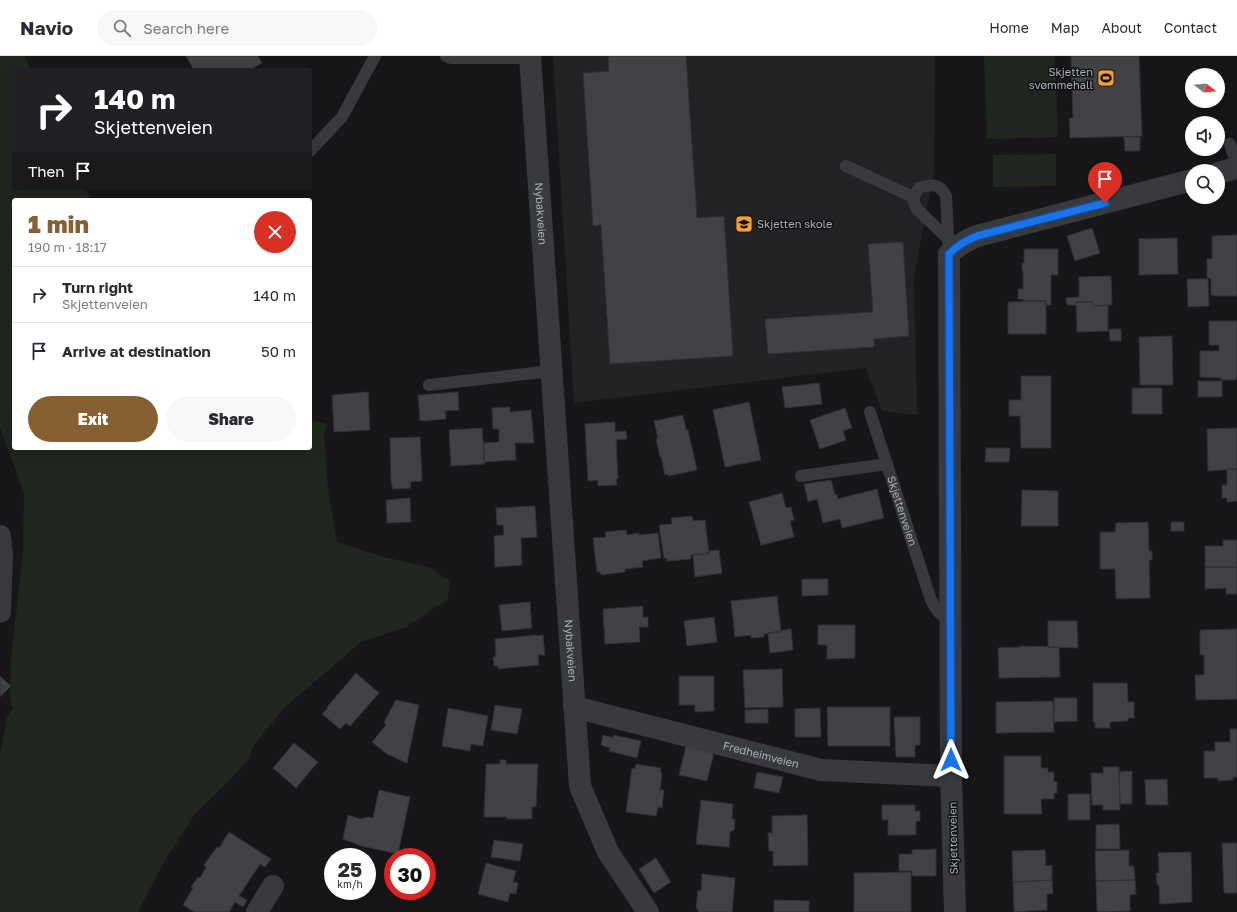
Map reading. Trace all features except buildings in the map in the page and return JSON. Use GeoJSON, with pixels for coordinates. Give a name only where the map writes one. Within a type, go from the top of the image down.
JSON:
{"type":"FeatureCollection","features":[{"type":"Feature","properties":{"kind":"street","name":"Nybakveien"},"geometry":{"type":"LineString","coordinates":[[530,57],[580,786],[608,852],[648,912]]}},
{"type":"Feature","properties":{"kind":"street"},"geometry":{"type":"LineString","coordinates":[[1225,171],[1237,167]]}},
{"type":"Feature","properties":{"kind":"street"},"geometry":{"type":"LineString","coordinates":[[949,246],[957,246],[977,236],[1185,182]]}},
{"type":"Feature","properties":{"kind":"street","name":"Skjettenveien"},"geometry":{"type":"LineString","coordinates":[[949,246],[951,776],[955,912]]}},
{"type":"Feature","properties":{"kind":"street"},"geometry":{"type":"LineString","coordinates":[[0,536],[2,555],[0,604]]}},
{"type":"Feature","properties":{"kind":"street","name":"Fredheimveien"},"geometry":{"type":"LineString","coordinates":[[574,707],[821,770],[951,776]]}},
{"type":"Feature","properties":{"kind":"street"},"geometry":{"type":"LineString","coordinates":[[258,912],[274,886]]}},
{"type":"Feature","properties":{"kind":"lane"},"geometry":{"type":"LineString","coordinates":[[312,149],[342,117],[375,56]]}},
{"type":"Feature","properties":{"kind":"lane"},"geometry":{"type":"LineString","coordinates":[[446,56],[451,58],[530,57]]}},
{"type":"Feature","properties":{"kind":"lane"},"geometry":{"type":"LineString","coordinates":[[1230,144],[1237,167]]}},
{"type":"Feature","properties":{"kind":"lane"},"geometry":{"type":"LineString","coordinates":[[846,166],[913,197],[917,208],[949,246]]}},
{"type":"Feature","properties":{"kind":"lane","name":"Skjettenveien"},"geometry":{"type":"LineString","coordinates":[[913,197],[919,188],[933,185],[938,186],[943,190],[946,196],[949,246]]}},
{"type":"Feature","properties":{"kind":"lane"},"geometry":{"type":"LineString","coordinates":[[429,385],[551,371]]}},
{"type":"Feature","properties":{"kind":"lane","name":"Skjettenveien"},"geometry":{"type":"LineString","coordinates":[[870,412],[931,600],[937,611],[942,616],[951,619]]}},
{"type":"Feature","properties":{"kind":"lane","name":"Skjettenveien"},"geometry":{"type":"LineString","coordinates":[[801,476],[887,464]]}},
{"type":"Feature","properties":{"kind":"shaded area"},"geometry":{"type":"Polygon","coordinates":[[[0,56],[25,56],[30,68],[12,68],[12,190],[86,190],[90,198],[12,198],[12,450],[312,450],[312,420],[327,424],[324,434],[328,490],[337,542],[384,557],[429,567],[450,581],[448,599],[406,627],[361,642],[283,709],[253,747],[250,758],[195,814],[165,860],[138,912],[0,912],[0,752],[7,717],[13,708],[10,699],[11,659],[23,552],[24,493],[0,428],[0,56]]]}},
{"type":"Feature","properties":{"kind":"shaded area","name":"Skjetten skole"},"geometry":{"type":"Polygon","coordinates":[[[553,56],[935,56],[934,171],[914,277],[917,415],[882,411],[866,368],[574,403],[553,56]]]}},
{"type":"Feature","properties":{"kind":"shaded area"},"geometry":{"type":"Polygon","coordinates":[[[984,56],[1055,56],[1058,137],[987,139],[984,56]]]}},
{"type":"Feature","properties":{"kind":"shaded area"},"geometry":{"type":"Polygon","coordinates":[[[1056,154],[1056,186],[993,187],[993,155],[1056,154]]]}},
{"type":"Feature","properties":{"kind":"place","name":"Skjetten svømmehall"},"geometry":{"type":"Point","coordinates":[1106,78]}},
{"type":"Feature","properties":{"kind":"place","name":"Skjetten skole"},"geometry":{"type":"Point","coordinates":[744,224]}},
{"type":"Feature","properties":{"kind":"route"},"geometry":{"type":"LineString","coordinates":[[951,760],[949,254],[957,246],[977,236],[1105,203]]}}]}
